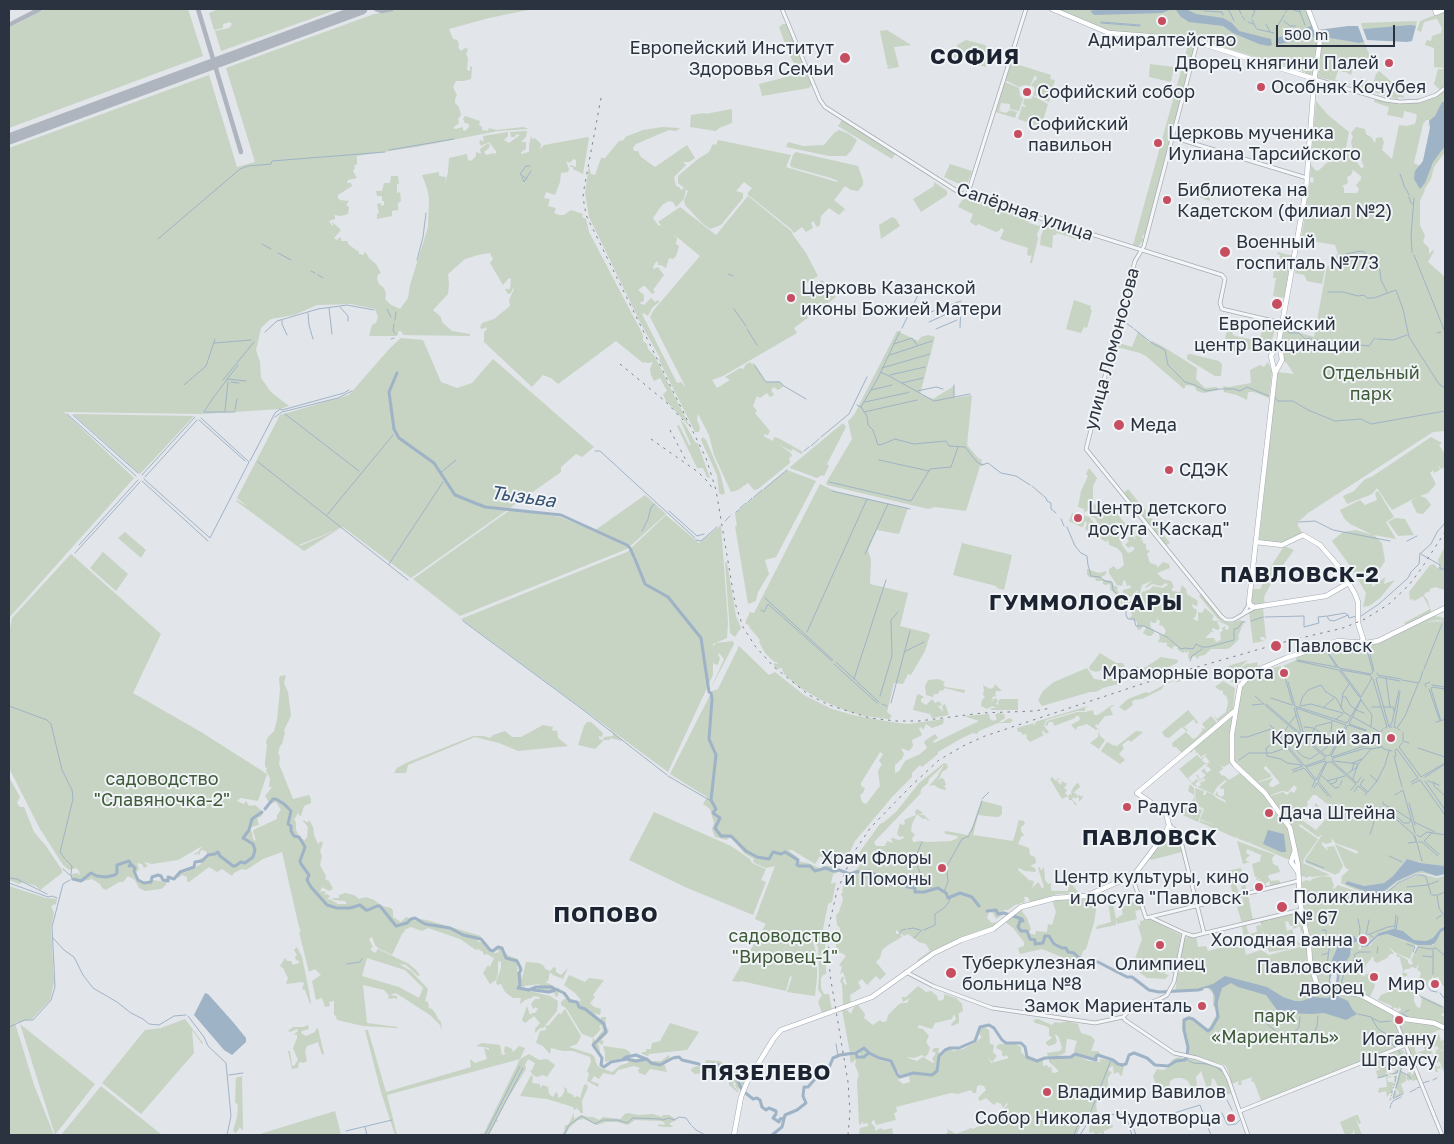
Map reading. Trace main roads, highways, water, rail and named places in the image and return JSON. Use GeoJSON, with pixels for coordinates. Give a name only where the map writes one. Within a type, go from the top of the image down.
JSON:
{"type":"FeatureCollection","features":[{"type":"Feature","properties":{"kind":"main road"},"geometry":{"type":"LineString","coordinates":[[1052,9],[1109,33],[1184,39],[1315,78]]}},
{"type":"Feature","properties":{"kind":"main road"},"geometry":{"type":"LineString","coordinates":[[1276,367],[1271,358],[1279,340],[1307,178],[1319,37],[1308,9]]}},
{"type":"Feature","properties":{"kind":"main road"},"geometry":{"type":"LineString","coordinates":[[1437,10],[1445,9]]}},
{"type":"Feature","properties":{"kind":"main road"},"geometry":{"type":"LineString","coordinates":[[1279,340],[1282,360],[1276,367],[1275,374],[1249,602],[1251,606],[1255,607],[1326,596],[1350,585]]}},
{"type":"Feature","properties":{"kind":"main road"},"geometry":{"type":"LineString","coordinates":[[1275,348],[1281,348]]}},
{"type":"Feature","properties":{"kind":"main road"},"geometry":{"type":"LineString","coordinates":[[1256,542],[1280,545],[1300,536],[1307,536],[1318,542],[1340,568],[1357,599],[1360,641]]}},
{"type":"Feature","properties":{"kind":"main road"},"geometry":{"type":"LineString","coordinates":[[1445,608],[1375,642],[1338,641],[1261,668],[1250,674],[1240,686],[1232,737],[1232,761],[1266,794],[1292,831],[1298,865],[1301,910],[1309,946],[1310,964],[1316,983],[1321,991],[1351,993],[1362,996],[1409,1020],[1435,1024],[1445,1028]]}},
{"type":"Feature","properties":{"kind":"main road"},"geometry":{"type":"LineString","coordinates":[[734,1135],[746,1085],[775,1036],[781,1030],[872,997],[943,948],[992,930],[1013,911],[1023,906],[1049,900],[1090,895],[1132,876],[1165,834],[1168,826],[1168,815],[1137,793],[1236,710]]}},
{"type":"Feature","properties":{"kind":"main road"},"geometry":{"type":"LineString","coordinates":[[1295,849],[1291,864],[1298,873]]}},
{"type":"Feature","properties":{"kind":"water"},"geometry":{"type":"Polygon","coordinates":[[[1099,9],[1172,9],[1162,13],[1094,15],[1090,11],[1099,9]]]}},
{"type":"Feature","properties":{"kind":"water"},"geometry":{"type":"Polygon","coordinates":[[[1186,9],[1196,14],[1223,18],[1232,23],[1239,31],[1271,39],[1272,45],[1259,44],[1233,33],[1223,26],[1189,22],[1181,17],[1176,10],[1186,9]]]}},
{"type":"Feature","properties":{"kind":"water"},"geometry":{"type":"Polygon","coordinates":[[[1305,9],[1317,36],[1278,43],[1277,38],[1311,26],[1305,9]]]}},
{"type":"Feature","properties":{"kind":"water"},"geometry":{"type":"Polygon","coordinates":[[[1358,26],[1364,42],[1359,43],[1324,37],[1321,36],[1318,30],[1358,26]]]}},
{"type":"Feature","properties":{"kind":"water"},"geometry":{"type":"Polygon","coordinates":[[[1416,26],[1412,41],[1407,42],[1367,40],[1363,29],[1416,26]]]}},
{"type":"Feature","properties":{"kind":"water"},"geometry":{"type":"Polygon","coordinates":[[[1442,102],[1445,102],[1445,146],[1433,162],[1425,183],[1420,189],[1414,179],[1415,171],[1423,161],[1430,128],[1429,121],[1435,116],[1442,102]]]}},
{"type":"Feature","properties":{"kind":"water"},"geometry":{"type":"Polygon","coordinates":[[[1268,830],[1284,834],[1286,852],[1281,852],[1263,844],[1268,830]]]}},
{"type":"Feature","properties":{"kind":"water"},"geometry":{"type":"Polygon","coordinates":[[[1407,859],[1445,866],[1445,874],[1436,876],[1422,871],[1417,872],[1397,881],[1382,893],[1376,895],[1345,884],[1347,881],[1364,886],[1384,883],[1393,876],[1407,859]]]}},
{"type":"Feature","properties":{"kind":"water"},"geometry":{"type":"Polygon","coordinates":[[[1445,926],[1445,930],[1441,932],[1435,943],[1431,945],[1418,945],[1387,934],[1378,936],[1368,946],[1362,947],[1357,942],[1353,943],[1350,956],[1341,968],[1337,991],[1335,991],[1337,975],[1334,971],[1332,973],[1330,980],[1333,991],[1331,991],[1329,974],[1331,962],[1339,943],[1354,936],[1362,944],[1366,945],[1379,933],[1393,929],[1403,931],[1414,940],[1426,941],[1433,938],[1445,926]]]}},
{"type":"Feature","properties":{"kind":"water"},"geometry":{"type":"Polygon","coordinates":[[[1225,976],[1267,987],[1283,997],[1295,1001],[1302,1001],[1312,997],[1328,998],[1337,994],[1348,1001],[1357,1014],[1346,1020],[1324,1013],[1283,1013],[1277,1010],[1266,995],[1238,987],[1231,983],[1222,988],[1217,1005],[1214,1006],[1215,997],[1212,990],[1200,988],[1213,984],[1225,976]]]}},
{"type":"Feature","properties":{"kind":"water"},"geometry":{"type":"Polygon","coordinates":[[[205,993],[208,994],[246,1038],[246,1042],[232,1055],[224,1050],[194,1015],[205,993]]]}},
{"type":"Feature","properties":{"kind":"waterway"},"geometry":{"type":"LineString","coordinates":[[1197,9],[1201,10]]}},
{"type":"Feature","properties":{"kind":"waterway"},"geometry":{"type":"LineString","coordinates":[[1239,9],[1241,14]]}},
{"type":"Feature","properties":{"kind":"waterway"},"geometry":{"type":"LineString","coordinates":[[1252,9],[1255,11],[1252,17]]}},
{"type":"Feature","properties":{"kind":"waterway"},"geometry":{"type":"LineString","coordinates":[[1285,13],[1288,9]]}},
{"type":"Feature","properties":{"kind":"waterway"},"geometry":{"type":"LineString","coordinates":[[1291,9],[1300,12]]}},
{"type":"Feature","properties":{"kind":"waterway"},"geometry":{"type":"LineString","coordinates":[[1299,9],[1305,25]]}},
{"type":"Feature","properties":{"kind":"waterway"},"geometry":{"type":"LineString","coordinates":[[1204,11],[1222,12],[1223,15]]}},
{"type":"Feature","properties":{"kind":"waterway"},"geometry":{"type":"LineString","coordinates":[[1230,12],[1234,21]]}},
{"type":"Feature","properties":{"kind":"waterway"},"geometry":{"type":"LineString","coordinates":[[1276,29],[1284,15]]}},
{"type":"Feature","properties":{"kind":"waterway"},"geometry":{"type":"LineString","coordinates":[[1242,16],[1245,20]]}},
{"type":"Feature","properties":{"kind":"waterway"},"geometry":{"type":"LineString","coordinates":[[1252,20],[1256,28]]}},
{"type":"Feature","properties":{"kind":"waterway"},"geometry":{"type":"LineString","coordinates":[[1284,21],[1290,26],[1296,26]]}},
{"type":"Feature","properties":{"kind":"waterway"},"geometry":{"type":"LineString","coordinates":[[1101,22],[1140,25]]}},
{"type":"Feature","properties":{"kind":"waterway"},"geometry":{"type":"LineString","coordinates":[[1248,22],[1253,24]]}},
{"type":"Feature","properties":{"kind":"waterway"},"geometry":{"type":"LineString","coordinates":[[1101,23],[1140,26]]}},
{"type":"Feature","properties":{"kind":"waterway"},"geometry":{"type":"LineString","coordinates":[[1266,24],[1270,32]]}},
{"type":"Feature","properties":{"kind":"waterway"},"geometry":{"type":"LineString","coordinates":[[1257,29],[1274,33]]}},
{"type":"Feature","properties":{"kind":"waterway"},"geometry":{"type":"LineString","coordinates":[[389,150],[454,139]]}},
{"type":"Feature","properties":{"kind":"waterway"},"geometry":{"type":"LineString","coordinates":[[158,239],[240,169],[248,166],[271,164],[272,161],[385,152]]}},
{"type":"Feature","properties":{"kind":"waterway"},"geometry":{"type":"LineString","coordinates":[[527,179],[520,174],[526,166],[530,166]]}},
{"type":"Feature","properties":{"kind":"waterway"},"geometry":{"type":"LineString","coordinates":[[522,177],[524,182],[531,171]]}},
{"type":"Feature","properties":{"kind":"waterway"},"geometry":{"type":"LineString","coordinates":[[1400,174],[1405,188]]}},
{"type":"Feature","properties":{"kind":"waterway"},"geometry":{"type":"LineString","coordinates":[[1406,189],[1409,195]]}},
{"type":"Feature","properties":{"kind":"waterway"},"geometry":{"type":"LineString","coordinates":[[1409,197],[1413,204]]}},
{"type":"Feature","properties":{"kind":"waterway"},"geometry":{"type":"LineString","coordinates":[[1412,252],[1411,236],[1414,198]]}},
{"type":"Feature","properties":{"kind":"waterway"},"geometry":{"type":"LineString","coordinates":[[417,260],[423,237],[426,213]]}},
{"type":"Feature","properties":{"kind":"waterway"},"geometry":{"type":"LineString","coordinates":[[262,244],[271,249]]}},
{"type":"Feature","properties":{"kind":"waterway"},"geometry":{"type":"LineString","coordinates":[[1346,254],[1364,252],[1371,260],[1370,263],[1377,264],[1381,280],[1387,292]]}},
{"type":"Feature","properties":{"kind":"waterway"},"geometry":{"type":"LineString","coordinates":[[278,253],[291,260]]}},
{"type":"Feature","properties":{"kind":"waterway"},"geometry":{"type":"LineString","coordinates":[[1414,255],[1445,332]]}},
{"type":"Feature","properties":{"kind":"waterway"},"geometry":{"type":"LineString","coordinates":[[311,271],[315,273]]}},
{"type":"Feature","properties":{"kind":"waterway"},"geometry":{"type":"LineString","coordinates":[[728,274],[733,276]]}},
{"type":"Feature","properties":{"kind":"waterway"},"geometry":{"type":"LineString","coordinates":[[318,275],[323,278]]}},
{"type":"Feature","properties":{"kind":"waterway"},"geometry":{"type":"LineString","coordinates":[[1328,292],[1343,292],[1374,298],[1396,290],[1403,309],[1409,337],[1439,384],[1445,388]]}},
{"type":"Feature","properties":{"kind":"waterway"},"geometry":{"type":"LineString","coordinates":[[902,328],[918,295]]}},
{"type":"Feature","properties":{"kind":"waterway"},"geometry":{"type":"LineString","coordinates":[[931,312],[961,301]]}},
{"type":"Feature","properties":{"kind":"waterway"},"geometry":{"type":"LineString","coordinates":[[960,328],[961,303]]}},
{"type":"Feature","properties":{"kind":"waterway"},"geometry":{"type":"LineString","coordinates":[[265,332],[277,321],[318,309],[347,305],[374,310]]}},
{"type":"Feature","properties":{"kind":"waterway"},"geometry":{"type":"LineString","coordinates":[[340,307],[348,316],[348,321]]}},
{"type":"Feature","properties":{"kind":"waterway"},"geometry":{"type":"LineString","coordinates":[[329,308],[332,334]]}},
{"type":"Feature","properties":{"kind":"waterway","name":"Тызьва"},"geometry":{"type":"LineString","coordinates":[[387,309],[391,317]]}},
{"type":"Feature","properties":{"kind":"waterway"},"geometry":{"type":"LineString","coordinates":[[734,309],[746,326]]}},
{"type":"Feature","properties":{"kind":"waterway"},"geometry":{"type":"LineString","coordinates":[[929,322],[958,309]]}},
{"type":"Feature","properties":{"kind":"waterway","name":"Тызьва"},"geometry":{"type":"LineString","coordinates":[[395,320],[396,312]]}},
{"type":"Feature","properties":{"kind":"waterway"},"geometry":{"type":"LineString","coordinates":[[308,313],[313,339]]}},
{"type":"Feature","properties":{"kind":"waterway"},"geometry":{"type":"LineString","coordinates":[[282,320],[287,335]]}},
{"type":"Feature","properties":{"kind":"waterway"},"geometry":{"type":"LineString","coordinates":[[936,329],[957,320]]}},
{"type":"Feature","properties":{"kind":"waterway"},"geometry":{"type":"LineString","coordinates":[[1122,320],[1133,328]]}},
{"type":"Feature","properties":{"kind":"waterway","name":"Тызьва"},"geometry":{"type":"LineString","coordinates":[[394,324],[393,331],[396,334]]}},
{"type":"Feature","properties":{"kind":"waterway"},"geometry":{"type":"LineString","coordinates":[[747,329],[757,345]]}},
{"type":"Feature","properties":{"kind":"waterway"},"geometry":{"type":"LineString","coordinates":[[1134,329],[1165,350],[1168,365],[1185,382],[1206,391],[1219,389],[1240,391],[1247,387],[1269,396]]}},
{"type":"Feature","properties":{"kind":"waterway"},"geometry":{"type":"LineString","coordinates":[[1284,329],[1289,333],[1299,333],[1305,339],[1317,339],[1318,342],[1321,341],[1328,345],[1330,343],[1332,345],[1334,342]]}},
{"type":"Feature","properties":{"kind":"waterway"},"geometry":{"type":"LineString","coordinates":[[861,407],[878,378],[900,331]]}},
{"type":"Feature","properties":{"kind":"waterway"},"geometry":{"type":"LineString","coordinates":[[1437,333],[1441,332]]}},
{"type":"Feature","properties":{"kind":"waterway"},"geometry":{"type":"LineString","coordinates":[[1377,339],[1393,340],[1407,335]]}},
{"type":"Feature","properties":{"kind":"waterway"},"geometry":{"type":"LineString","coordinates":[[894,344],[912,338],[917,345]]}},
{"type":"Feature","properties":{"kind":"waterway"},"geometry":{"type":"LineString","coordinates":[[1335,343],[1337,345],[1343,343],[1369,346],[1375,338]]}},
{"type":"Feature","properties":{"kind":"waterway"},"geometry":{"type":"LineString","coordinates":[[184,385],[206,366],[215,339]]}},
{"type":"Feature","properties":{"kind":"waterway"},"geometry":{"type":"LineString","coordinates":[[214,343],[251,340]]}},
{"type":"Feature","properties":{"kind":"waterway"},"geometry":{"type":"LineString","coordinates":[[890,355],[932,341]]}},
{"type":"Feature","properties":{"kind":"waterway"},"geometry":{"type":"LineString","coordinates":[[223,380],[254,342]]}},
{"type":"Feature","properties":{"kind":"waterway"},"geometry":{"type":"LineString","coordinates":[[882,368],[930,354]]}},
{"type":"Feature","properties":{"kind":"waterway"},"geometry":{"type":"LineString","coordinates":[[235,412],[204,412],[238,365]]}},
{"type":"Feature","properties":{"kind":"waterway"},"geometry":{"type":"LineString","coordinates":[[755,366],[766,382],[780,382],[806,399]]}},
{"type":"Feature","properties":{"kind":"waterway"},"geometry":{"type":"LineString","coordinates":[[890,375],[925,367]]}},
{"type":"Feature","properties":{"kind":"waterway"},"geometry":{"type":"LineString","coordinates":[[880,372],[934,401],[970,394]]}},
{"type":"Feature","properties":{"kind":"waterway","name":"Тызьва"},"geometry":{"type":"LineString","coordinates":[[397,373],[389,392],[394,429],[399,438],[434,463],[455,495],[485,507],[561,515],[627,545],[634,557]]}},
{"type":"Feature","properties":{"kind":"waterway"},"geometry":{"type":"LineString","coordinates":[[821,437],[849,414],[867,377]]}},
{"type":"Feature","properties":{"kind":"waterway"},"geometry":{"type":"LineString","coordinates":[[902,383],[923,378]]}},
{"type":"Feature","properties":{"kind":"waterway"},"geometry":{"type":"LineString","coordinates":[[227,379],[246,381]]}},
{"type":"Feature","properties":{"kind":"waterway"},"geometry":{"type":"LineString","coordinates":[[225,411],[228,382]]}},
{"type":"Feature","properties":{"kind":"waterway"},"geometry":{"type":"LineString","coordinates":[[231,382],[239,383]]}},
{"type":"Feature","properties":{"kind":"waterway"},"geometry":{"type":"LineString","coordinates":[[871,390],[892,385]]}},
{"type":"Feature","properties":{"kind":"waterway"},"geometry":{"type":"LineString","coordinates":[[954,385],[954,397]]}},
{"type":"Feature","properties":{"kind":"waterway"},"geometry":{"type":"LineString","coordinates":[[917,391],[936,387],[943,389]]}},
{"type":"Feature","properties":{"kind":"waterway"},"geometry":{"type":"LineString","coordinates":[[250,461],[275,413],[280,409],[344,393],[349,390]]}},
{"type":"Feature","properties":{"kind":"waterway"},"geometry":{"type":"LineString","coordinates":[[275,417],[282,412],[338,398],[352,391]]}},
{"type":"Feature","properties":{"kind":"waterway"},"geometry":{"type":"LineString","coordinates":[[865,402],[906,393]]}},
{"type":"Feature","properties":{"kind":"waterway"},"geometry":{"type":"LineString","coordinates":[[1275,397],[1278,401],[1293,401],[1308,410],[1335,421],[1361,419],[1371,424],[1445,411]]}},
{"type":"Feature","properties":{"kind":"waterway"},"geometry":{"type":"LineString","coordinates":[[235,410],[237,399]]}},
{"type":"Feature","properties":{"kind":"waterway"},"geometry":{"type":"LineString","coordinates":[[864,412],[917,400]]}},
{"type":"Feature","properties":{"kind":"waterway"},"geometry":{"type":"LineString","coordinates":[[857,405],[861,407],[867,416],[868,425],[873,430],[878,445],[895,439],[914,444],[946,441],[949,446],[965,447],[977,462],[982,465],[988,463],[1001,473],[1016,476],[1030,485]]}},
{"type":"Feature","properties":{"kind":"waterway"},"geometry":{"type":"LineString","coordinates":[[67,414],[136,476]]}},
{"type":"Feature","properties":{"kind":"waterway"},"geometry":{"type":"LineString","coordinates":[[285,414],[359,471]]}},
{"type":"Feature","properties":{"kind":"waterway"},"geometry":{"type":"LineString","coordinates":[[73,415],[138,473]]}},
{"type":"Feature","properties":{"kind":"waterway"},"geometry":{"type":"LineString","coordinates":[[142,475],[195,417]]}},
{"type":"Feature","properties":{"kind":"waterway"},"geometry":{"type":"LineString","coordinates":[[144,479],[210,538],[249,462],[201,418]]}},
{"type":"Feature","properties":{"kind":"waterway"},"geometry":{"type":"LineString","coordinates":[[145,477],[197,420]]}},
{"type":"Feature","properties":{"kind":"waterway"},"geometry":{"type":"LineString","coordinates":[[199,420],[245,461]]}},
{"type":"Feature","properties":{"kind":"waterway"},"geometry":{"type":"LineString","coordinates":[[327,515],[393,435]]}},
{"type":"Feature","properties":{"kind":"waterway"},"geometry":{"type":"LineString","coordinates":[[811,446],[819,439]]}},
{"type":"Feature","properties":{"kind":"waterway"},"geometry":{"type":"LineString","coordinates":[[804,451],[809,447]]}},
{"type":"Feature","properties":{"kind":"waterway"},"geometry":{"type":"LineString","coordinates":[[829,482],[911,501],[930,469],[951,467],[958,447]]}},
{"type":"Feature","properties":{"kind":"waterway"},"geometry":{"type":"LineString","coordinates":[[595,451],[600,451],[695,538]]}},
{"type":"Feature","properties":{"kind":"waterway"},"geometry":{"type":"LineString","coordinates":[[440,473],[456,460]]}},
{"type":"Feature","properties":{"kind":"waterway"},"geometry":{"type":"LineString","coordinates":[[879,460],[929,471]]}},
{"type":"Feature","properties":{"kind":"waterway"},"geometry":{"type":"LineString","coordinates":[[258,462],[408,580]]}},
{"type":"Feature","properties":{"kind":"waterway"},"geometry":{"type":"LineString","coordinates":[[764,489],[787,470]]}},
{"type":"Feature","properties":{"kind":"waterway"},"geometry":{"type":"LineString","coordinates":[[79,545],[138,480]]}},
{"type":"Feature","properties":{"kind":"waterway"},"geometry":{"type":"LineString","coordinates":[[142,481],[208,541]]}},
{"type":"Feature","properties":{"kind":"waterway"},"geometry":{"type":"LineString","coordinates":[[75,553],[140,482]]}},
{"type":"Feature","properties":{"kind":"waterway"},"geometry":{"type":"LineString","coordinates":[[389,564],[443,482]]}},
{"type":"Feature","properties":{"kind":"waterway"},"geometry":{"type":"LineString","coordinates":[[1032,486],[1051,503],[1051,509],[1056,513]]}},
{"type":"Feature","properties":{"kind":"waterway"},"geometry":{"type":"LineString","coordinates":[[754,497],[762,490]]}},
{"type":"Feature","properties":{"kind":"waterway"},"geometry":{"type":"LineString","coordinates":[[832,491],[910,509]]}},
{"type":"Feature","properties":{"kind":"waterway"},"geometry":{"type":"LineString","coordinates":[[748,502],[752,498]]}},
{"type":"Feature","properties":{"kind":"waterway"},"geometry":{"type":"LineString","coordinates":[[807,632],[867,499]]}},
{"type":"Feature","properties":{"kind":"waterway"},"geometry":{"type":"LineString","coordinates":[[740,508],[746,503]]}},
{"type":"Feature","properties":{"kind":"waterway"},"geometry":{"type":"LineString","coordinates":[[642,531],[651,507],[655,504]]}},
{"type":"Feature","properties":{"kind":"waterway"},"geometry":{"type":"LineString","coordinates":[[865,554],[888,504]]}},
{"type":"Feature","properties":{"kind":"waterway"},"geometry":{"type":"LineString","coordinates":[[669,511],[697,536],[704,534]]}},
{"type":"Feature","properties":{"kind":"waterway"},"geometry":{"type":"LineString","coordinates":[[725,521],[730,516]]}},
{"type":"Feature","properties":{"kind":"waterway"},"geometry":{"type":"LineString","coordinates":[[1061,519],[1064,526]]}},
{"type":"Feature","properties":{"kind":"waterway"},"geometry":{"type":"LineString","coordinates":[[1299,522],[1315,521],[1333,530],[1390,541]]}},
{"type":"Feature","properties":{"kind":"waterway"},"geometry":{"type":"LineString","coordinates":[[1421,553],[1431,544],[1437,532],[1445,523]]}},
{"type":"Feature","properties":{"kind":"waterway"},"geometry":{"type":"LineString","coordinates":[[696,540],[701,541],[717,527]]}},
{"type":"Feature","properties":{"kind":"waterway"},"geometry":{"type":"LineString","coordinates":[[1067,527],[1075,546],[1081,553],[1087,556],[1091,576],[1100,577],[1105,581],[1112,582],[1113,590],[1126,604],[1128,619],[1134,619],[1136,626],[1144,626],[1167,637],[1181,649],[1193,649],[1196,644],[1208,647],[1234,640],[1234,629],[1238,628],[1242,622],[1245,622]]}},
{"type":"Feature","properties":{"kind":"waterway"},"geometry":{"type":"LineString","coordinates":[[1407,541],[1417,536]]}},
{"type":"Feature","properties":{"kind":"waterway"},"geometry":{"type":"LineString","coordinates":[[1361,616],[1379,604],[1408,578],[1419,564],[1420,553]]}},
{"type":"Feature","properties":{"kind":"waterway"},"geometry":{"type":"LineString","coordinates":[[1421,554],[1440,565],[1440,569],[1445,569]]}},
{"type":"Feature","properties":{"kind":"waterway","name":"Тызьва"},"geometry":{"type":"LineString","coordinates":[[635,559],[645,584],[668,597],[701,638],[709,692]]}},
{"type":"Feature","properties":{"kind":"waterway"},"geometry":{"type":"LineString","coordinates":[[854,679],[886,580]]}},
{"type":"Feature","properties":{"kind":"waterway"},"geometry":{"type":"LineString","coordinates":[[765,598],[833,660]]}},
{"type":"Feature","properties":{"kind":"waterway"},"geometry":{"type":"LineString","coordinates":[[761,610],[764,612],[768,604],[832,661]]}},
{"type":"Feature","properties":{"kind":"waterway"},"geometry":{"type":"LineString","coordinates":[[880,696],[892,656],[891,620],[898,612]]}},
{"type":"Feature","properties":{"kind":"waterway"},"geometry":{"type":"LineString","coordinates":[[1328,616],[1345,613],[1348,615]]}},
{"type":"Feature","properties":{"kind":"waterway"},"geometry":{"type":"LineString","coordinates":[[1265,617],[1304,616],[1304,627],[1319,623],[1318,617],[1327,616],[1329,620],[1334,621],[1348,615],[1349,618],[1357,616]]}},
{"type":"Feature","properties":{"kind":"waterway"},"geometry":{"type":"LineString","coordinates":[[1251,621],[1263,617]]}},
{"type":"Feature","properties":{"kind":"waterway"},"geometry":{"type":"LineString","coordinates":[[463,621],[667,775]]}},
{"type":"Feature","properties":{"kind":"waterway"},"geometry":{"type":"LineString","coordinates":[[1424,669],[1442,624]]}},
{"type":"Feature","properties":{"kind":"waterway"},"geometry":{"type":"LineString","coordinates":[[891,703],[910,631]]}},
{"type":"Feature","properties":{"kind":"waterway"},"geometry":{"type":"LineString","coordinates":[[904,652],[924,642]]}},
{"type":"Feature","properties":{"kind":"waterway"},"geometry":{"type":"LineString","coordinates":[[1190,661],[1192,656],[1202,649]]}},
{"type":"Feature","properties":{"kind":"waterway"},"geometry":{"type":"LineString","coordinates":[[1327,651],[1339,668],[1371,674],[1373,672],[1367,650]]}},
{"type":"Feature","properties":{"kind":"waterway"},"geometry":{"type":"LineString","coordinates":[[1369,650],[1374,671]]}},
{"type":"Feature","properties":{"kind":"waterway"},"geometry":{"type":"LineString","coordinates":[[1326,651],[1337,667]]}},
{"type":"Feature","properties":{"kind":"waterway"},"geometry":{"type":"LineString","coordinates":[[1298,660],[1337,667]]}},
{"type":"Feature","properties":{"kind":"waterway"},"geometry":{"type":"LineString","coordinates":[[1288,682],[1295,706],[1347,723],[1361,699],[1339,670],[1297,661]]}},
{"type":"Feature","properties":{"kind":"waterway"},"geometry":{"type":"LineString","coordinates":[[836,662],[879,702]]}},
{"type":"Feature","properties":{"kind":"waterway"},"geometry":{"type":"LineString","coordinates":[[834,664],[877,703]]}},
{"type":"Feature","properties":{"kind":"waterway"},"geometry":{"type":"LineString","coordinates":[[1341,670],[1370,675],[1372,678],[1361,697],[1341,670]]}},
{"type":"Feature","properties":{"kind":"waterway"},"geometry":{"type":"LineString","coordinates":[[1402,680],[1419,683],[1423,671]]}},
{"type":"Feature","properties":{"kind":"waterway"},"geometry":{"type":"LineString","coordinates":[[1377,673],[1378,675],[1401,679]]}},
{"type":"Feature","properties":{"kind":"waterway"},"geometry":{"type":"LineString","coordinates":[[1284,674],[1293,705]]}},
{"type":"Feature","properties":{"kind":"waterway"},"geometry":{"type":"LineString","coordinates":[[1378,677],[1376,679],[1389,727],[1392,727]]}},
{"type":"Feature","properties":{"kind":"waterway"},"geometry":{"type":"LineString","coordinates":[[1379,677],[1400,681]]}},
{"type":"Feature","properties":{"kind":"waterway"},"geometry":{"type":"LineString","coordinates":[[1386,678],[1390,707]]}},
{"type":"Feature","properties":{"kind":"waterway"},"geometry":{"type":"LineString","coordinates":[[1373,679],[1387,727],[1385,728]]}},
{"type":"Feature","properties":{"kind":"waterway"},"geometry":{"type":"LineString","coordinates":[[1425,684],[1430,682]]}},
{"type":"Feature","properties":{"kind":"waterway"},"geometry":{"type":"LineString","coordinates":[[1341,708],[1343,693],[1349,684]]}},
{"type":"Feature","properties":{"kind":"waterway"},"geometry":{"type":"LineString","coordinates":[[1397,728],[1405,716],[1418,684]]}},
{"type":"Feature","properties":{"kind":"waterway"},"geometry":{"type":"LineString","coordinates":[[1300,706],[1302,698],[1308,690],[1321,685],[1326,692],[1336,698],[1344,712],[1350,716]]}},
{"type":"Feature","properties":{"kind":"waterway"},"geometry":{"type":"LineString","coordinates":[[1432,685],[1445,687]]}},
{"type":"Feature","properties":{"kind":"waterway"},"geometry":{"type":"LineString","coordinates":[[1445,689],[1432,687],[1431,689],[1441,721],[1445,719]]}},
{"type":"Feature","properties":{"kind":"waterway"},"geometry":{"type":"LineString","coordinates":[[1429,689],[1440,721],[1436,722]]}},
{"type":"Feature","properties":{"kind":"waterway"},"geometry":{"type":"LineString","coordinates":[[1390,726],[1399,690]]}},
{"type":"Feature","properties":{"kind":"waterway"},"geometry":{"type":"LineString","coordinates":[[1396,728],[1394,727],[1400,692]]}},
{"type":"Feature","properties":{"kind":"waterway","name":"Тызьва"},"geometry":{"type":"LineString","coordinates":[[711,693],[709,739],[716,755],[711,800],[716,809],[713,813],[720,818],[715,828],[721,836],[731,836],[746,851],[757,857],[769,859],[773,852],[781,854],[785,852],[798,860],[797,865],[810,866],[815,871],[826,868],[850,874],[870,871],[882,879],[895,880],[899,883],[908,882],[907,887],[915,888],[915,892],[924,892],[938,888],[946,893],[948,898],[960,893],[972,897],[979,906]]}},
{"type":"Feature","properties":{"kind":"waterway"},"geometry":{"type":"LineString","coordinates":[[1255,696],[1264,704]]}},
{"type":"Feature","properties":{"kind":"waterway"},"geometry":{"type":"LineString","coordinates":[[1343,697],[1346,697],[1350,705],[1355,709]]}},
{"type":"Feature","properties":{"kind":"waterway"},"geometry":{"type":"LineString","coordinates":[[1271,698],[1292,705]]}},
{"type":"Feature","properties":{"kind":"waterway"},"geometry":{"type":"LineString","coordinates":[[1324,707],[1334,698]]}},
{"type":"Feature","properties":{"kind":"waterway"},"geometry":{"type":"LineString","coordinates":[[1366,730],[1349,724],[1361,700],[1372,715],[1371,726]]}},
{"type":"Feature","properties":{"kind":"waterway"},"geometry":{"type":"LineString","coordinates":[[882,704],[887,706]]}},
{"type":"Feature","properties":{"kind":"waterway"},"geometry":{"type":"LineString","coordinates":[[1252,705],[1263,704]]}},
{"type":"Feature","properties":{"kind":"waterway"},"geometry":{"type":"LineString","coordinates":[[1266,704],[1302,735]]}},
{"type":"Feature","properties":{"kind":"waterway"},"geometry":{"type":"LineString","coordinates":[[1301,706],[1311,704],[1343,713]]}},
{"type":"Feature","properties":{"kind":"waterway"},"geometry":{"type":"LineString","coordinates":[[1265,705],[1325,759],[1305,766],[1270,725]]}},
{"type":"Feature","properties":{"kind":"waterway"},"geometry":{"type":"LineString","coordinates":[[9,706],[47,720],[51,724],[62,770],[72,790],[73,799],[60,852],[65,859]]}},
{"type":"Feature","properties":{"kind":"waterway"},"geometry":{"type":"LineString","coordinates":[[1372,707],[1381,707]]}},
{"type":"Feature","properties":{"kind":"waterway"},"geometry":{"type":"LineString","coordinates":[[1384,707],[1393,707],[1394,711]]}},
{"type":"Feature","properties":{"kind":"waterway"},"geometry":{"type":"LineString","coordinates":[[1294,708],[1301,733]]}},
{"type":"Feature","properties":{"kind":"waterway"},"geometry":{"type":"LineString","coordinates":[[1296,708],[1346,725],[1330,755],[1326,756],[1305,738],[1296,708]]}},
{"type":"Feature","properties":{"kind":"waterway"},"geometry":{"type":"LineString","coordinates":[[1356,710],[1364,713]]}},
{"type":"Feature","properties":{"kind":"waterway"},"geometry":{"type":"LineString","coordinates":[[1336,719],[1343,714]]}},
{"type":"Feature","properties":{"kind":"waterway"},"geometry":{"type":"LineString","coordinates":[[1290,723],[1296,715]]}},
{"type":"Feature","properties":{"kind":"waterway"},"geometry":{"type":"LineString","coordinates":[[1353,717],[1380,732]]}},
{"type":"Feature","properties":{"kind":"waterway"},"geometry":{"type":"LineString","coordinates":[[1330,741],[1313,737],[1311,734],[1316,726],[1332,722]]}},
{"type":"Feature","properties":{"kind":"waterway"},"geometry":{"type":"LineString","coordinates":[[1322,751],[1330,741],[1332,723]]}},
{"type":"Feature","properties":{"kind":"waterway"},"geometry":{"type":"LineString","coordinates":[[1366,731],[1348,725],[1331,756],[1379,741],[1379,735],[1383,729]]}},
{"type":"Feature","properties":{"kind":"waterway"},"geometry":{"type":"LineString","coordinates":[[1281,737],[1288,726]]}},
{"type":"Feature","properties":{"kind":"waterway"},"geometry":{"type":"LineString","coordinates":[[1304,727],[1313,728],[1329,737]]}},
{"type":"Feature","properties":{"kind":"waterway"},"geometry":{"type":"LineString","coordinates":[[1240,737],[1247,737],[1271,729],[1303,766],[1292,770]]}},
{"type":"Feature","properties":{"kind":"waterway"},"geometry":{"type":"LineString","coordinates":[[1284,732],[1304,757],[1310,759],[1319,753]]}},
{"type":"Feature","properties":{"kind":"waterway"},"geometry":{"type":"LineString","coordinates":[[1403,735],[1403,741]]}},
{"type":"Feature","properties":{"kind":"waterway"},"geometry":{"type":"LineString","coordinates":[[1293,743],[1301,739]]}},
{"type":"Feature","properties":{"kind":"waterway"},"geometry":{"type":"LineString","coordinates":[[1278,740],[1266,748],[1267,756],[1281,759],[1287,763],[1301,765]]}},
{"type":"Feature","properties":{"kind":"waterway"},"geometry":{"type":"LineString","coordinates":[[1403,741],[1409,743]]}},
{"type":"Feature","properties":{"kind":"waterway"},"geometry":{"type":"LineString","coordinates":[[1379,743],[1384,749],[1392,751]]}},
{"type":"Feature","properties":{"kind":"waterway"},"geometry":{"type":"LineString","coordinates":[[1402,743],[1399,747],[1421,777],[1445,763]]}},
{"type":"Feature","properties":{"kind":"waterway"},"geometry":{"type":"LineString","coordinates":[[1361,777],[1357,783],[1332,761],[1333,758],[1366,748],[1382,747]]}},
{"type":"Feature","properties":{"kind":"waterway"},"geometry":{"type":"LineString","coordinates":[[1239,760],[1249,753],[1271,753],[1286,748]]}},
{"type":"Feature","properties":{"kind":"waterway"},"geometry":{"type":"LineString","coordinates":[[1418,748],[1445,757]]}},
{"type":"Feature","properties":{"kind":"waterway"},"geometry":{"type":"LineString","coordinates":[[1334,761],[1358,764],[1371,749]]}},
{"type":"Feature","properties":{"kind":"waterway"},"geometry":{"type":"LineString","coordinates":[[1395,750],[1397,749],[1418,778],[1411,782]]}},
{"type":"Feature","properties":{"kind":"waterway"},"geometry":{"type":"LineString","coordinates":[[1364,779],[1360,785],[1368,792],[1377,781],[1389,751]]}},
{"type":"Feature","properties":{"kind":"waterway"},"geometry":{"type":"LineString","coordinates":[[1395,751],[1396,756]]}},
{"type":"Feature","properties":{"kind":"waterway"},"geometry":{"type":"LineString","coordinates":[[1394,756],[1402,787]]}},
{"type":"Feature","properties":{"kind":"waterway"},"geometry":{"type":"LineString","coordinates":[[1352,763],[1362,759]]}},
{"type":"Feature","properties":{"kind":"waterway"},"geometry":{"type":"LineString","coordinates":[[1325,761],[1326,762],[1316,780],[1306,767],[1325,761]]}},
{"type":"Feature","properties":{"kind":"waterway"},"geometry":{"type":"LineString","coordinates":[[1331,797],[1318,781],[1327,762],[1331,762],[1356,784],[1351,790]]}},
{"type":"Feature","properties":{"kind":"waterway"},"geometry":{"type":"LineString","coordinates":[[1352,770],[1354,764]]}},
{"type":"Feature","properties":{"kind":"waterway"},"geometry":{"type":"LineString","coordinates":[[1353,779],[1358,764]]}},
{"type":"Feature","properties":{"kind":"waterway"},"geometry":{"type":"LineString","coordinates":[[1425,777],[1445,764]]}},
{"type":"Feature","properties":{"kind":"waterway"},"geometry":{"type":"LineString","coordinates":[[1348,773],[1358,765]]}},
{"type":"Feature","properties":{"kind":"waterway"},"geometry":{"type":"LineString","coordinates":[[1293,772],[1304,768],[1315,781],[1312,787]]}},
{"type":"Feature","properties":{"kind":"waterway"},"geometry":{"type":"LineString","coordinates":[[1370,775],[1377,781]]}},
{"type":"Feature","properties":{"kind":"waterway"},"geometry":{"type":"LineString","coordinates":[[668,776],[711,801]]}},
{"type":"Feature","properties":{"kind":"waterway"},"geometry":{"type":"LineString","coordinates":[[1322,776],[1335,788],[1339,787]]}},
{"type":"Feature","properties":{"kind":"waterway"},"geometry":{"type":"LineString","coordinates":[[1327,781],[1345,776]]}},
{"type":"Feature","properties":{"kind":"waterway"},"geometry":{"type":"LineString","coordinates":[[1331,784],[1336,782],[1337,779]]}},
{"type":"Feature","properties":{"kind":"waterway"},"geometry":{"type":"LineString","coordinates":[[1412,784],[1420,780],[1445,815]]}},
{"type":"Feature","properties":{"kind":"waterway"},"geometry":{"type":"LineString","coordinates":[[1340,785],[1342,781]]}},
{"type":"Feature","properties":{"kind":"waterway"},"geometry":{"type":"LineString","coordinates":[[1425,781],[1445,810]]}},
{"type":"Feature","properties":{"kind":"waterway"},"geometry":{"type":"LineString","coordinates":[[1428,781],[1439,785]]}},
{"type":"Feature","properties":{"kind":"waterway"},"geometry":{"type":"LineString","coordinates":[[1434,782],[1434,786],[1445,796]]}},
{"type":"Feature","properties":{"kind":"waterway"},"geometry":{"type":"LineString","coordinates":[[1314,788],[1317,783],[1328,796]]}},
{"type":"Feature","properties":{"kind":"waterway"},"geometry":{"type":"LineString","coordinates":[[1354,792],[1358,786],[1367,793],[1365,795]]}},
{"type":"Feature","properties":{"kind":"waterway"},"geometry":{"type":"LineString","coordinates":[[1395,795],[1403,790],[1415,833]]}},
{"type":"Feature","properties":{"kind":"waterway"},"geometry":{"type":"LineString","coordinates":[[982,799],[989,792]]}},
{"type":"Feature","properties":{"kind":"waterway"},"geometry":{"type":"LineString","coordinates":[[265,809],[273,799],[276,799],[291,811],[288,824],[291,826],[294,836],[299,837],[305,847],[300,861],[309,875],[307,880],[327,905],[337,908],[350,908],[360,905],[366,910],[380,906],[396,926],[407,923],[415,918],[425,924],[450,928],[463,935],[481,939],[490,950],[493,951],[498,947],[502,948],[506,958],[517,961],[520,967],[520,985],[518,988],[529,990],[536,987],[551,987],[564,993],[570,1001],[577,1002],[579,1007],[585,1009],[604,1024],[606,1032],[593,1045],[602,1058],[601,1065],[604,1067],[611,1062],[627,1059],[636,1061],[647,1059],[651,1063],[660,1065],[679,1057],[682,1060],[704,1067],[713,1064],[724,1066],[735,1075],[742,1090],[753,1099],[757,1098],[760,1100],[762,1107],[766,1110],[769,1108],[776,1111],[773,1118],[779,1122],[780,1119],[784,1118]]}},
{"type":"Feature","properties":{"kind":"waterway"},"geometry":{"type":"LineString","coordinates":[[969,834],[982,801]]}},
{"type":"Feature","properties":{"kind":"waterway"},"geometry":{"type":"LineString","coordinates":[[1383,802],[1383,804],[1411,820],[1409,823],[1404,823],[1388,809]]}},
{"type":"Feature","properties":{"kind":"waterway"},"geometry":{"type":"LineString","coordinates":[[1409,803],[1415,825]]}},
{"type":"Feature","properties":{"kind":"waterway"},"geometry":{"type":"LineString","coordinates":[[1373,825],[1377,807]]}},
{"type":"Feature","properties":{"kind":"waterway"},"geometry":{"type":"LineString","coordinates":[[1387,811],[1414,835],[1416,842],[1408,843]]}},
{"type":"Feature","properties":{"kind":"waterway"},"geometry":{"type":"LineString","coordinates":[[73,879],[81,881],[91,873],[106,877],[115,875],[117,873],[117,865],[129,861],[131,864],[129,866],[132,865],[135,868],[134,871],[138,880],[144,883],[151,882],[152,877],[158,875],[163,880],[168,881],[168,877],[174,879],[180,872],[194,867],[195,862],[202,861],[208,855],[218,852],[220,856],[233,866],[241,862],[245,863],[253,857],[255,850],[253,844],[243,838],[249,830],[252,819],[262,812]]}},
{"type":"Feature","properties":{"kind":"waterway"},"geometry":{"type":"LineString","coordinates":[[1414,822],[1435,832]]}},
{"type":"Feature","properties":{"kind":"waterway"},"geometry":{"type":"LineString","coordinates":[[1370,834],[1373,826]]}},
{"type":"Feature","properties":{"kind":"waterway"},"geometry":{"type":"LineString","coordinates":[[1417,835],[1420,837],[1427,832],[1445,835]]}},
{"type":"Feature","properties":{"kind":"waterway"},"geometry":{"type":"LineString","coordinates":[[1432,833],[1424,841],[1439,854]]}},
{"type":"Feature","properties":{"kind":"waterway"},"geometry":{"type":"LineString","coordinates":[[944,892],[948,882],[948,864],[962,839],[969,836]]}},
{"type":"Feature","properties":{"kind":"waterway"},"geometry":{"type":"LineString","coordinates":[[1415,836],[1422,861]]}},
{"type":"Feature","properties":{"kind":"waterway"},"geometry":{"type":"LineString","coordinates":[[922,842],[916,856],[916,863],[922,877],[932,888]]}},
{"type":"Feature","properties":{"kind":"waterway"},"geometry":{"type":"LineString","coordinates":[[1419,842],[1422,842],[1438,856]]}},
{"type":"Feature","properties":{"kind":"waterway"},"geometry":{"type":"LineString","coordinates":[[1389,856],[1402,862]]}},
{"type":"Feature","properties":{"kind":"waterway"},"geometry":{"type":"LineString","coordinates":[[66,860],[72,866],[72,879]]}},
{"type":"Feature","properties":{"kind":"waterway"},"geometry":{"type":"LineString","coordinates":[[1306,861],[1324,868]]}},
{"type":"Feature","properties":{"kind":"waterway"},"geometry":{"type":"LineString","coordinates":[[63,869],[71,876]]}},
{"type":"Feature","properties":{"kind":"waterway"},"geometry":{"type":"LineString","coordinates":[[1389,891],[1398,883],[1416,875],[1422,875],[1426,877],[1431,894]]}},
{"type":"Feature","properties":{"kind":"waterway"},"geometry":{"type":"LineString","coordinates":[[9,878],[17,879],[47,894]]}},
{"type":"Feature","properties":{"kind":"waterway"},"geometry":{"type":"LineString","coordinates":[[9,1027],[25,1020],[33,1020],[51,1000],[55,987],[52,927],[63,884],[70,880]]}},
{"type":"Feature","properties":{"kind":"waterway"},"geometry":{"type":"LineString","coordinates":[[1407,887],[1428,885],[1438,881]]}},
{"type":"Feature","properties":{"kind":"waterway"},"geometry":{"type":"LineString","coordinates":[[9,883],[48,897],[57,898]]}},
{"type":"Feature","properties":{"kind":"waterway"},"geometry":{"type":"LineString","coordinates":[[1438,895],[1445,892]]}},
{"type":"Feature","properties":{"kind":"waterway"},"geometry":{"type":"LineString","coordinates":[[1432,895],[1437,895],[1439,908],[1443,914]]}},
{"type":"Feature","properties":{"kind":"waterway"},"geometry":{"type":"LineString","coordinates":[[924,930],[935,925],[935,914],[944,908],[950,898]]}},
{"type":"Feature","properties":{"kind":"waterway","name":"Тызьва"},"geometry":{"type":"LineString","coordinates":[[987,911],[996,910],[998,914],[1004,913],[1022,919],[1023,921],[1020,921],[1018,927],[1021,931],[1027,931],[1030,939],[1035,940],[1035,944],[1043,943],[1045,936],[1049,936],[1054,944],[1066,948],[1068,952],[1074,953],[1081,960],[1085,962],[1098,962],[1127,977],[1132,977],[1149,990],[1159,992],[1202,989]]}},
{"type":"Feature","properties":{"kind":"waterway"},"geometry":{"type":"LineString","coordinates":[[1395,926],[1396,915]]}},
{"type":"Feature","properties":{"kind":"waterway"},"geometry":{"type":"LineString","coordinates":[[1437,919],[1442,915]]}},
{"type":"Feature","properties":{"kind":"waterway"},"geometry":{"type":"LineString","coordinates":[[1444,916],[1445,920]]}},
{"type":"Feature","properties":{"kind":"waterway"},"geometry":{"type":"LineString","coordinates":[[1396,930],[1398,917]]}},
{"type":"Feature","properties":{"kind":"waterway"},"geometry":{"type":"LineString","coordinates":[[1358,919],[1360,929],[1359,940]]}},
{"type":"Feature","properties":{"kind":"waterway"},"geometry":{"type":"LineString","coordinates":[[1366,935],[1369,920]]}},
{"type":"Feature","properties":{"kind":"waterway"},"geometry":{"type":"LineString","coordinates":[[1367,935],[1395,926]]}},
{"type":"Feature","properties":{"kind":"waterway"},"geometry":{"type":"LineString","coordinates":[[899,934],[902,930],[906,929]]}},
{"type":"Feature","properties":{"kind":"waterway"},"geometry":{"type":"LineString","coordinates":[[908,929],[920,930]]}},
{"type":"Feature","properties":{"kind":"waterway"},"geometry":{"type":"LineString","coordinates":[[914,938],[922,930]]}},
{"type":"Feature","properties":{"kind":"waterway"},"geometry":{"type":"LineString","coordinates":[[1322,930],[1326,930],[1326,933]]}},
{"type":"Feature","properties":{"kind":"waterway"},"geometry":{"type":"LineString","coordinates":[[53,938],[64,950],[74,957],[83,975],[93,988],[149,1024],[159,1025],[174,1016],[186,1015]]}},
{"type":"Feature","properties":{"kind":"waterway"},"geometry":{"type":"LineString","coordinates":[[1407,944],[1415,947],[1413,952]]}},
{"type":"Feature","properties":{"kind":"waterway"},"geometry":{"type":"LineString","coordinates":[[1377,953],[1378,947]]}},
{"type":"Feature","properties":{"kind":"waterway"},"geometry":{"type":"LineString","coordinates":[[1415,953],[1418,947],[1436,948],[1445,956]]}},
{"type":"Feature","properties":{"kind":"waterway"},"geometry":{"type":"LineString","coordinates":[[1326,974],[1329,949]]}},
{"type":"Feature","properties":{"kind":"waterway"},"geometry":{"type":"LineString","coordinates":[[1433,950],[1433,974]]}},
{"type":"Feature","properties":{"kind":"waterway"},"geometry":{"type":"LineString","coordinates":[[1341,984],[1345,970],[1354,960],[1355,954],[1370,952]]}},
{"type":"Feature","properties":{"kind":"waterway"},"geometry":{"type":"LineString","coordinates":[[1322,955],[1328,953]]}},
{"type":"Feature","properties":{"kind":"waterway"},"geometry":{"type":"LineString","coordinates":[[1423,956],[1433,957]]}},
{"type":"Feature","properties":{"kind":"waterway"},"geometry":{"type":"LineString","coordinates":[[347,964],[360,962],[362,959]]}},
{"type":"Feature","properties":{"kind":"waterway"},"geometry":{"type":"LineString","coordinates":[[1428,987],[1431,991]]}},
{"type":"Feature","properties":{"kind":"waterway"},"geometry":{"type":"LineString","coordinates":[[533,990],[549,992],[555,990]]}},
{"type":"Feature","properties":{"kind":"waterway"},"geometry":{"type":"LineString","coordinates":[[1432,991],[1437,992]]}},
{"type":"Feature","properties":{"kind":"waterway"},"geometry":{"type":"LineString","coordinates":[[1440,993],[1444,998]]}},
{"type":"Feature","properties":{"kind":"waterway"},"geometry":{"type":"LineString","coordinates":[[1421,997],[1442,1007]]}},
{"type":"Feature","properties":{"kind":"waterway"},"geometry":{"type":"LineString","coordinates":[[772,1135],[782,1127],[785,1115],[797,1110],[806,1103],[803,1096],[804,1087],[808,1087],[815,1079],[826,1075],[833,1058],[840,1055],[855,1053],[857,1057],[864,1057],[869,1053],[891,1061],[900,1077],[913,1073],[932,1075],[937,1071],[939,1056],[945,1050],[959,1048],[975,1041],[980,1027],[989,1025],[994,1028],[1006,1043],[1021,1043],[1025,1047],[1027,1057],[1037,1061],[1045,1058],[1071,1057],[1075,1054],[1096,1060],[1098,1055],[1122,1065],[1126,1064],[1129,1055],[1134,1053],[1147,1058],[1155,1065],[1168,1066],[1176,1061],[1185,1060],[1187,1057],[1188,1047],[1184,1020],[1193,1019],[1208,1031],[1218,1017],[1216,1003]]}},
{"type":"Feature","properties":{"kind":"waterway"},"geometry":{"type":"LineString","coordinates":[[1405,1012],[1409,1010]]}},
{"type":"Feature","properties":{"kind":"waterway"},"geometry":{"type":"LineString","coordinates":[[1402,1013],[1408,1017]]}},
{"type":"Feature","properties":{"kind":"waterway"},"geometry":{"type":"LineString","coordinates":[[1358,1014],[1371,1017],[1378,1029],[1388,1035],[1395,1047]]}},
{"type":"Feature","properties":{"kind":"waterway"},"geometry":{"type":"LineString","coordinates":[[188,1016],[204,1037],[208,1046],[226,1063],[231,1116],[227,1135]]}},
{"type":"Feature","properties":{"kind":"waterway"},"geometry":{"type":"LineString","coordinates":[[1312,1040],[1318,1016]]}},
{"type":"Feature","properties":{"kind":"waterway"},"geometry":{"type":"LineString","coordinates":[[1285,1042],[1299,1027],[1300,1017]]}},
{"type":"Feature","properties":{"kind":"waterway"},"geometry":{"type":"LineString","coordinates":[[1372,1018],[1380,1022],[1391,1021]]}},
{"type":"Feature","properties":{"kind":"waterway"},"geometry":{"type":"LineString","coordinates":[[1261,1019],[1278,1033],[1284,1042]]}},
{"type":"Feature","properties":{"kind":"waterway"},"geometry":{"type":"LineString","coordinates":[[836,1044],[838,1056]]}},
{"type":"Feature","properties":{"kind":"waterway"},"geometry":{"type":"LineString","coordinates":[[856,1053],[864,1048],[869,1053]]}},
{"type":"Feature","properties":{"kind":"waterway"},"geometry":{"type":"LineString","coordinates":[[1398,1050],[1401,1055],[1399,1068]]}},
{"type":"Feature","properties":{"kind":"waterway"},"geometry":{"type":"LineString","coordinates":[[622,1060],[636,1055],[646,1059]]}},
{"type":"Feature","properties":{"kind":"waterway"},"geometry":{"type":"LineString","coordinates":[[1186,1059],[1193,1063],[1216,1067],[1224,1073]]}},
{"type":"Feature","properties":{"kind":"waterway"},"geometry":{"type":"LineString","coordinates":[[1085,1119],[1091,1111],[1111,1060]]}},
{"type":"Feature","properties":{"kind":"waterway"},"geometry":{"type":"LineString","coordinates":[[1400,1073],[1403,1062]]}},
{"type":"Feature","properties":{"kind":"waterway"},"geometry":{"type":"LineString","coordinates":[[485,1135],[520,1066]]}},
{"type":"Feature","properties":{"kind":"waterway"},"geometry":{"type":"LineString","coordinates":[[488,1135],[523,1068]]}},
{"type":"Feature","properties":{"kind":"waterway"},"geometry":{"type":"LineString","coordinates":[[1393,1074],[1397,1073],[1398,1070]]}},
{"type":"Feature","properties":{"kind":"waterway"},"geometry":{"type":"LineString","coordinates":[[1400,1071],[1411,1079]]}},
{"type":"Feature","properties":{"kind":"waterway"},"geometry":{"type":"LineString","coordinates":[[229,1075],[243,1073]]}},
{"type":"Feature","properties":{"kind":"waterway"},"geometry":{"type":"LineString","coordinates":[[1396,1088],[1400,1074]]}},
{"type":"Feature","properties":{"kind":"waterway"},"geometry":{"type":"LineString","coordinates":[[1378,1078],[1388,1075]]}},
{"type":"Feature","properties":{"kind":"waterway"},"geometry":{"type":"LineString","coordinates":[[1395,1082],[1396,1076]]}},
{"type":"Feature","properties":{"kind":"waterway"},"geometry":{"type":"LineString","coordinates":[[1433,1080],[1437,1078]]}},
{"type":"Feature","properties":{"kind":"waterway"},"geometry":{"type":"LineString","coordinates":[[1423,1083],[1429,1081]]}},
{"type":"Feature","properties":{"kind":"waterway"},"geometry":{"type":"LineString","coordinates":[[1410,1092],[1416,1089]]}},
{"type":"Feature","properties":{"kind":"waterway"},"geometry":{"type":"LineString","coordinates":[[1393,1098],[1395,1091]]}},
{"type":"Feature","properties":{"kind":"waterway"},"geometry":{"type":"LineString","coordinates":[[1394,1098],[1403,1094]]}},
{"type":"Feature","properties":{"kind":"waterway"},"geometry":{"type":"LineString","coordinates":[[1395,1100],[1401,1097]]}},
{"type":"Feature","properties":{"kind":"waterway"},"geometry":{"type":"LineString","coordinates":[[1227,1100],[1232,1110]]}},
{"type":"Feature","properties":{"kind":"waterway"},"geometry":{"type":"LineString","coordinates":[[1391,1104],[1394,1100]]}},
{"type":"Feature","properties":{"kind":"waterway"},"geometry":{"type":"LineString","coordinates":[[1132,1126],[1200,1105],[1206,1121]]}},
{"type":"Feature","properties":{"kind":"waterway"},"geometry":{"type":"LineString","coordinates":[[1222,1113],[1229,1125],[1236,1124],[1241,1119]]}},
{"type":"Feature","properties":{"kind":"waterway"},"geometry":{"type":"LineString","coordinates":[[1098,1114],[1123,1115],[1126,1117],[1129,1125]]}},
{"type":"Feature","properties":{"kind":"waterway"},"geometry":{"type":"LineString","coordinates":[[564,1135],[569,1125],[582,1116],[595,1124],[603,1120],[618,1120],[627,1123],[633,1118],[663,1120],[669,1118],[674,1120],[679,1117],[686,1118],[691,1125]]}},
{"type":"Feature","properties":{"kind":"waterway"},"geometry":{"type":"LineString","coordinates":[[346,1131],[392,1120]]}},
{"type":"Feature","properties":{"kind":"waterway"},"geometry":{"type":"LineString","coordinates":[[1074,1135],[1077,1127],[1083,1121]]}},
{"type":"Feature","properties":{"kind":"waterway"},"geometry":{"type":"LineString","coordinates":[[1080,1135],[1087,1124]]}},
{"type":"Feature","properties":{"kind":"waterway"},"geometry":{"type":"LineString","coordinates":[[1207,1125],[1211,1135]]}},
{"type":"Feature","properties":{"kind":"waterway"},"geometry":{"type":"LineString","coordinates":[[692,1126],[705,1135]]}},
{"type":"Feature","properties":{"kind":"waterway"},"geometry":{"type":"LineString","coordinates":[[365,1127],[367,1135]]}},
{"type":"Feature","properties":{"kind":"waterway"},"geometry":{"type":"LineString","coordinates":[[1133,1127],[1136,1135]]}},
{"type":"Feature","properties":{"kind":"waterway"},"geometry":{"type":"LineString","coordinates":[[1130,1129],[1132,1135]]}},
{"type":"Feature","properties":{"kind":"railway"},"geometry":{"type":"LineString","coordinates":[[601,98],[584,189],[583,197],[586,215],[706,458],[716,490],[735,603],[743,627],[755,646],[774,667],[809,695],[829,705],[870,718],[919,721],[982,713],[1034,711],[1052,708]]}},
{"type":"Feature","properties":{"kind":"railway"},"geometry":{"type":"LineString","coordinates":[[620,364],[666,402],[683,420]]}},
{"type":"Feature","properties":{"kind":"railway"},"geometry":{"type":"LineString","coordinates":[[670,430],[687,462]]}},
{"type":"Feature","properties":{"kind":"railway"},"geometry":{"type":"LineString","coordinates":[[651,439],[698,472],[713,489]]}},
{"type":"Feature","properties":{"kind":"railway"},"geometry":{"type":"LineString","coordinates":[[848,1135],[850,1112],[848,1082],[830,975],[828,933],[830,921],[837,891],[854,852],[871,827],[910,787],[939,760],[985,736],[1166,676],[1288,641],[1343,628],[1365,619],[1389,604],[1409,585],[1445,532]]}},
{"type":"Feature","properties":{"kind":"place","name":"Адмиралтейство"},"geometry":{"type":"Point","coordinates":[1162,21]}},
{"type":"Feature","properties":{"kind":"place","name":"Европейский Институт Здоровья Семьи"},"geometry":{"type":"Point","coordinates":[845,58]}},
{"type":"Feature","properties":{"kind":"place","name":"Дворец княгини Палей"},"geometry":{"type":"Point","coordinates":[1389,63]}},
{"type":"Feature","properties":{"kind":"place","name":"Особняк Кочубея"},"geometry":{"type":"Point","coordinates":[1261,87]}},
{"type":"Feature","properties":{"kind":"place","name":"Софийский собор"},"geometry":{"type":"Point","coordinates":[1027,92]}},
{"type":"Feature","properties":{"kind":"place","name":"Софийский павильон"},"geometry":{"type":"Point","coordinates":[1018,134]}},
{"type":"Feature","properties":{"kind":"place","name":"Церковь мученика Иулиана Тарсийского"},"geometry":{"type":"Point","coordinates":[1158,143]}},
{"type":"Feature","properties":{"kind":"place","name":"Библиотека на Кадетском (филиал №2)"},"geometry":{"type":"Point","coordinates":[1167,200]}},
{"type":"Feature","properties":{"kind":"place","name":"Военный госпиталь №773"},"geometry":{"type":"Point","coordinates":[1225,252]}},
{"type":"Feature","properties":{"kind":"place","name":"Церковь Казанской иконы Божией Матери"},"geometry":{"type":"Point","coordinates":[791,298]}},
{"type":"Feature","properties":{"kind":"place","name":"Европейский центр Вакцинации"},"geometry":{"type":"Point","coordinates":[1277,304]}},
{"type":"Feature","properties":{"kind":"place","name":"Меда"},"geometry":{"type":"Point","coordinates":[1119,425]}},
{"type":"Feature","properties":{"kind":"place","name":"СДЭК"},"geometry":{"type":"Point","coordinates":[1169,470]}},
{"type":"Feature","properties":{"kind":"place","name":"Центр детского досуга \"Каскад\""},"geometry":{"type":"Point","coordinates":[1078,518]}},
{"type":"Feature","properties":{"kind":"place","name":"Павловск"},"geometry":{"type":"Point","coordinates":[1276,646]}},
{"type":"Feature","properties":{"kind":"place","name":"Мраморные ворота"},"geometry":{"type":"Point","coordinates":[1284,673]}},
{"type":"Feature","properties":{"kind":"place","name":"Круглый зал"},"geometry":{"type":"Point","coordinates":[1391,738]}},
{"type":"Feature","properties":{"kind":"place","name":"Радуга"},"geometry":{"type":"Point","coordinates":[1127,807]}},
{"type":"Feature","properties":{"kind":"place","name":"Дача Штейна"},"geometry":{"type":"Point","coordinates":[1269,813]}},
{"type":"Feature","properties":{"kind":"place","name":"Храм Флоры и Помоны"},"geometry":{"type":"Point","coordinates":[942,868]}},
{"type":"Feature","properties":{"kind":"place","name":"Центр культуры, кино и досуга \"Павловск\""},"geometry":{"type":"Point","coordinates":[1259,887]}},
{"type":"Feature","properties":{"kind":"place","name":"Поликлиника № 67"},"geometry":{"type":"Point","coordinates":[1282,907]}},
{"type":"Feature","properties":{"kind":"place","name":"Холодная ванна"},"geometry":{"type":"Point","coordinates":[1363,940]}},
{"type":"Feature","properties":{"kind":"place","name":"Олимпиец"},"geometry":{"type":"Point","coordinates":[1160,945]}},
{"type":"Feature","properties":{"kind":"place","name":"Туберкулезная больница №8"},"geometry":{"type":"Point","coordinates":[951,973]}},
{"type":"Feature","properties":{"kind":"place","name":"Павловский дворец"},"geometry":{"type":"Point","coordinates":[1374,977]}},
{"type":"Feature","properties":{"kind":"place","name":"Мир"},"geometry":{"type":"Point","coordinates":[1435,984]}},
{"type":"Feature","properties":{"kind":"place","name":"Замок Мариенталь"},"geometry":{"type":"Point","coordinates":[1202,1006]}},
{"type":"Feature","properties":{"kind":"place","name":"Иоганну Штраусу"},"geometry":{"type":"Point","coordinates":[1399,1020]}},
{"type":"Feature","properties":{"kind":"place","name":"Владимир Вавилов"},"geometry":{"type":"Point","coordinates":[1047,1092]}},
{"type":"Feature","properties":{"kind":"place","name":"Собор Николая Чудотворца"},"geometry":{"type":"Point","coordinates":[1231,1118]}},
{"type":"Feature","properties":{"kind":"district","name":"СОФИЯ"},"geometry":{"type":"Point","coordinates":[975,57]}},
{"type":"Feature","properties":{"kind":"district","name":"ПАВЛОВСК-2"},"geometry":{"type":"Point","coordinates":[1300,575]}},
{"type":"Feature","properties":{"kind":"district","name":"ГУММОЛОСАРЫ"},"geometry":{"type":"Point","coordinates":[1086,603]}},
{"type":"Feature","properties":{"kind":"district","name":"ПАВЛОВСК"},"geometry":{"type":"Point","coordinates":[1150,838]}},
{"type":"Feature","properties":{"kind":"district","name":"ПОПОВО"},"geometry":{"type":"Point","coordinates":[606,915]}},
{"type":"Feature","properties":{"kind":"district","name":"ПЯЗЕЛЕВО"},"geometry":{"type":"Point","coordinates":[766,1073]}},
{"type":"Feature","properties":{"kind":"park label","name":"Отдельный парк"},"geometry":{"type":"Point","coordinates":[1371,383]}},
{"type":"Feature","properties":{"kind":"park label","name":"садоводство \"Славяночка-2\""},"geometry":{"type":"Point","coordinates":[162,790]}},
{"type":"Feature","properties":{"kind":"park label","name":"садоводство \"Вировец-1\""},"geometry":{"type":"Point","coordinates":[785,946]}},
{"type":"Feature","properties":{"kind":"park label","name":"парк «Мариенталь»"},"geometry":{"type":"Point","coordinates":[1275,1026]}}]}
